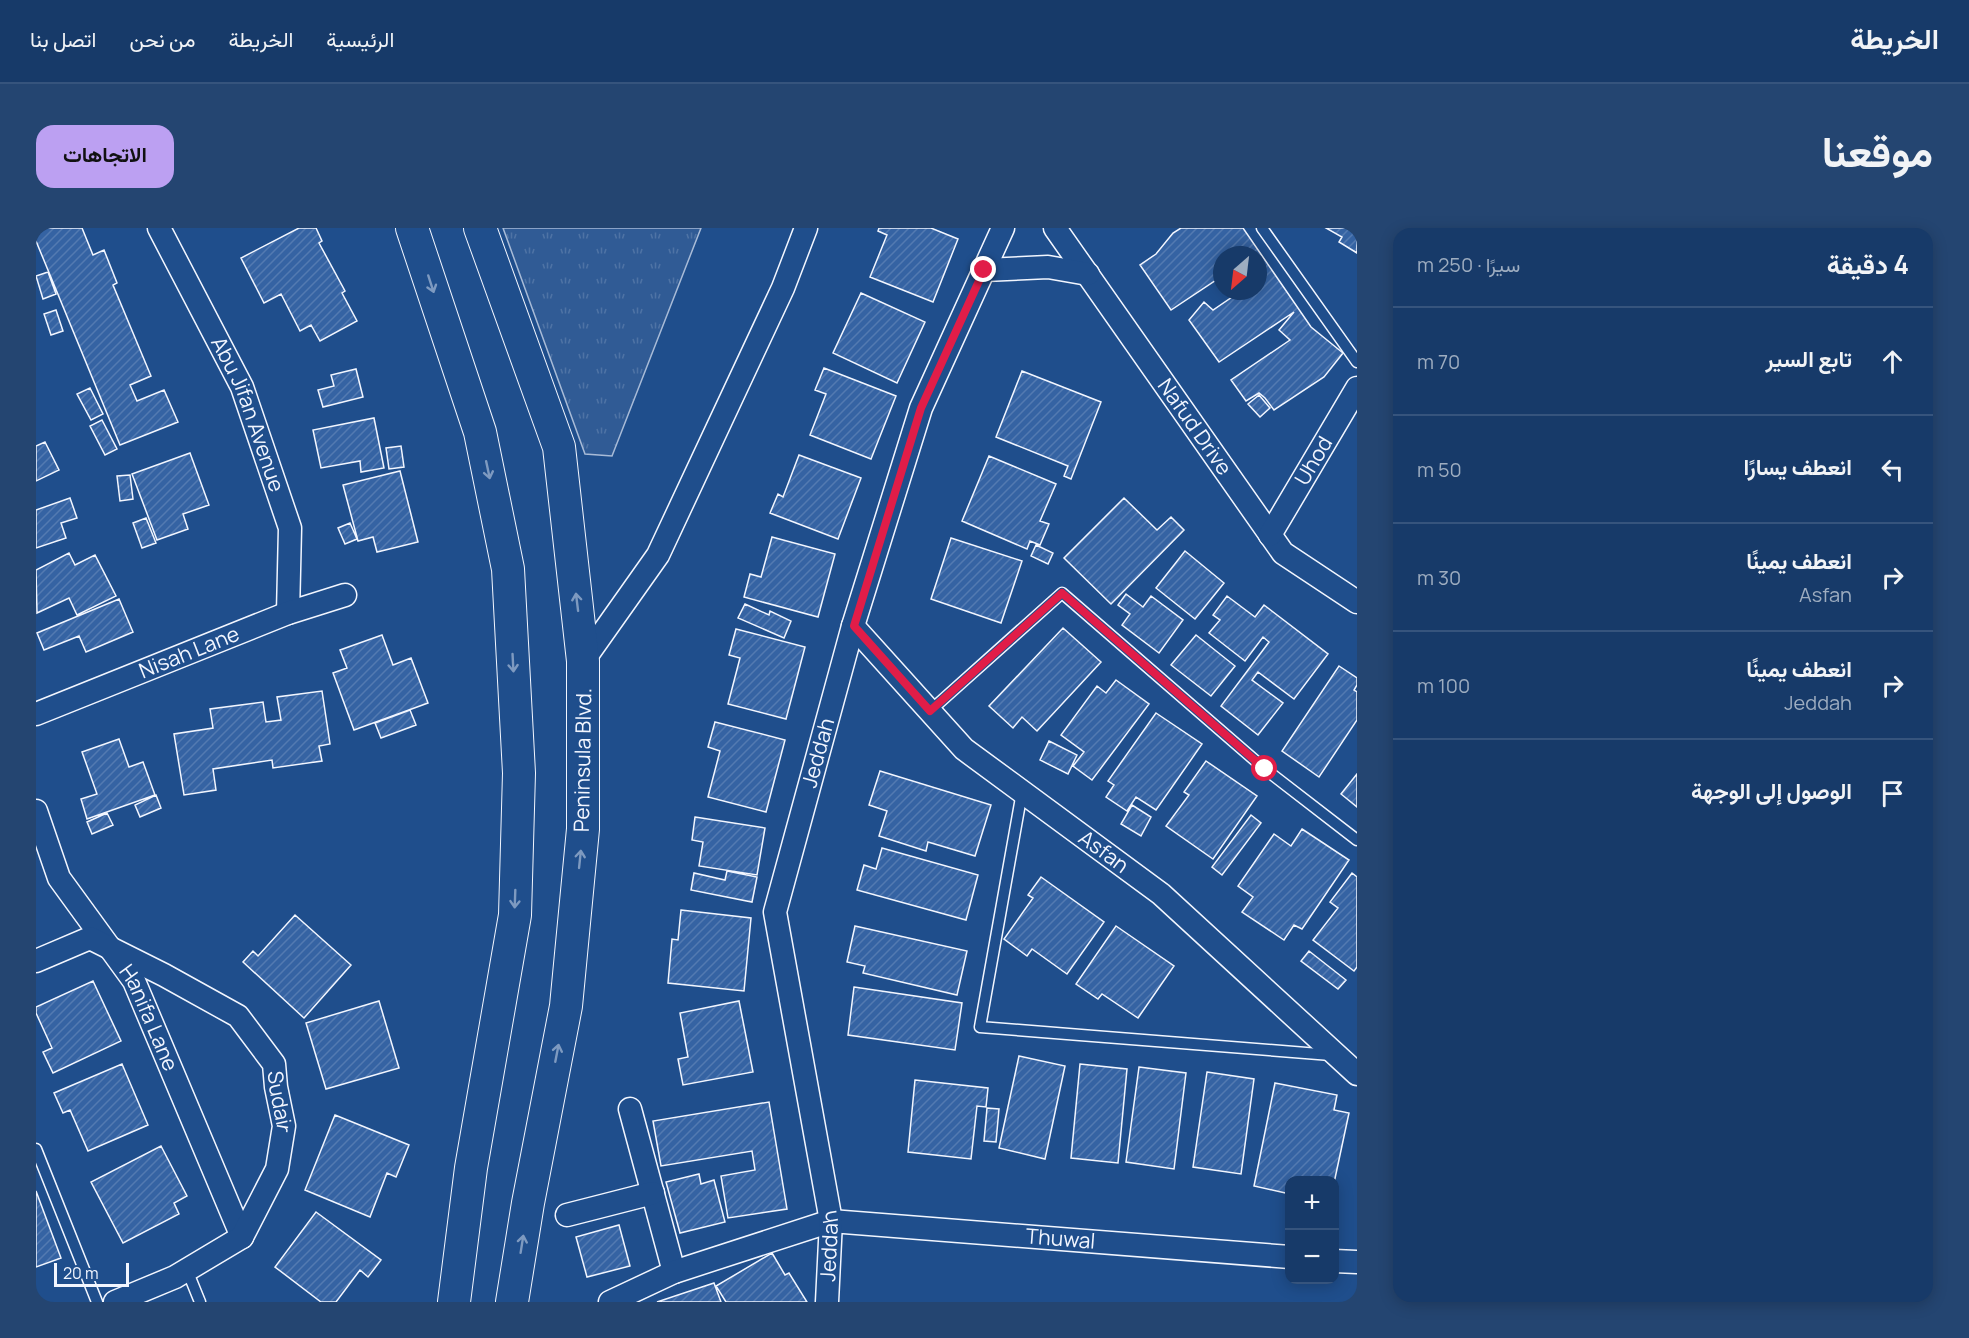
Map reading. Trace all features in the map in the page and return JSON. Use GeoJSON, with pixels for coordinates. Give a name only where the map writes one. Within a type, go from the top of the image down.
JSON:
{"type":"FeatureCollection","features":[{"type":"Feature","properties":{"kind":"main road"},"geometry":{"type":"LineString","coordinates":[[412,228],[480,432],[508,569],[519,772],[515,915],[471,1168],[454,1302]]}},
{"type":"Feature","properties":{"kind":"main road","name":"Peninsula Blvd."},"geometry":{"type":"LineString","coordinates":[[480,228],[559,447],[584,661],[583,829],[566,1006],[528,1203],[512,1302]]}},
{"type":"Feature","properties":{"kind":"street","name":"Abu Jifan Avenue"},"geometry":{"type":"LineString","coordinates":[[159,228],[242,387],[290,528],[288,613]]}},
{"type":"Feature","properties":{"kind":"street"},"geometry":{"type":"LineString","coordinates":[[584,661],[657,555],[783,288],[806,228]]}},
{"type":"Feature","properties":{"kind":"street","name":"Jeddah"},"geometry":{"type":"LineString","coordinates":[[827,1302],[831,1221],[775,912],[854,626],[921,408],[1003,228]]}},
{"type":"Feature","properties":{"kind":"street","name":"Nafud Drive"},"geometry":{"type":"LineString","coordinates":[[1055,228],[1283,553],[1357,602]]}},
{"type":"Feature","properties":{"kind":"street"},"geometry":{"type":"LineString","coordinates":[[984,270],[1048,267],[1088,274]]}},
{"type":"Feature","properties":{"kind":"street","name":"Uhod"},"geometry":{"type":"LineString","coordinates":[[1270,535],[1357,388]]}},
{"type":"Feature","properties":{"kind":"street","name":"Nisah Lane"},"geometry":{"type":"LineString","coordinates":[[36,714],[288,613],[345,595]]}},
{"type":"Feature","properties":{"kind":"street","name":"Asfan"},"geometry":{"type":"LineString","coordinates":[[854,626],[964,748],[1161,894],[1357,1074]]}},
{"type":"Feature","properties":{"kind":"street","name":"Hanifa Lane"},"geometry":{"type":"LineString","coordinates":[[36,811],[59,878],[134,981],[242,1237]]}},
{"type":"Feature","properties":{"kind":"street","name":"Sudair"},"geometry":{"type":"LineString","coordinates":[[36,961],[90,939],[164,975],[238,1016],[274,1064],[276,1088],[284,1126],[277,1169],[242,1237]]}},
{"type":"Feature","properties":{"kind":"street"},"geometry":{"type":"LineString","coordinates":[[630,1109],[674,1272]]}},
{"type":"Feature","properties":{"kind":"street"},"geometry":{"type":"LineString","coordinates":[[567,1215],[653,1193]]}},
{"type":"Feature","properties":{"kind":"street"},"geometry":{"type":"LineString","coordinates":[[610,1302],[674,1272],[831,1221]]}},
{"type":"Feature","properties":{"kind":"street","name":"Thuwal"},"geometry":{"type":"LineString","coordinates":[[831,1221],[1285,1257]]}},
{"type":"Feature","properties":{"kind":"street"},"geometry":{"type":"LineString","coordinates":[[115,1302],[175,1277],[242,1237]]}},
{"type":"Feature","properties":{"kind":"street"},"geometry":{"type":"LineString","coordinates":[[1339,1261],[1357,1263]]}},
{"type":"Feature","properties":{"kind":"lane"},"geometry":{"type":"LineString","coordinates":[[1262,228],[1357,362]]}},
{"type":"Feature","properties":{"kind":"lane"},"geometry":{"type":"LineString","coordinates":[[930,711],[1062,593],[1265,769],[1357,840]]}},
{"type":"Feature","properties":{"kind":"lane"},"geometry":{"type":"LineString","coordinates":[[1022,792],[980,1027],[1337,1056]]}},
{"type":"Feature","properties":{"kind":"lane"},"geometry":{"type":"LineString","coordinates":[[36,1149],[97,1302]]}},
{"type":"Feature","properties":{"kind":"lane"},"geometry":{"type":"LineString","coordinates":[[186,1270],[200,1302]]}},
{"type":"Feature","properties":{"kind":"green space"},"geometry":{"type":"Polygon","coordinates":[[[503,228],[701,228],[612,456],[585,454],[503,228]]]}},
{"type":"Feature","properties":{"kind":"building"},"geometry":{"type":"Polygon","coordinates":[[[46,228],[82,228],[93,255],[104,250],[117,283],[113,285],[151,376],[130,385],[137,401],[164,390],[178,422],[120,445],[36,241],[36,232],[46,228]]]}},
{"type":"Feature","properties":{"kind":"building"},"geometry":{"type":"Polygon","coordinates":[[[299,228],[316,228],[322,241],[319,243],[345,291],[342,293],[357,321],[320,341],[311,325],[300,331],[281,294],[264,303],[241,258],[299,228]]]}},
{"type":"Feature","properties":{"kind":"building"},"geometry":{"type":"Polygon","coordinates":[[[879,228],[931,228],[958,239],[933,302],[870,277],[887,235],[878,231],[879,228]]]}},
{"type":"Feature","properties":{"kind":"building"},"geometry":{"type":"Polygon","coordinates":[[[1181,228],[1243,228],[1255,246],[1213,246],[1213,282],[1171,310],[1140,265],[1156,254],[1173,233],[1181,228]]]}},
{"type":"Feature","properties":{"kind":"building"},"geometry":{"type":"Polygon","coordinates":[[[1326,228],[1357,228],[1357,253],[1339,242],[1342,237],[1326,228]]]}},
{"type":"Feature","properties":{"kind":"building"},"geometry":{"type":"Polygon","coordinates":[[[1267,263],[1311,327],[1343,353],[1324,377],[1274,410],[1259,393],[1246,401],[1231,380],[1290,340],[1279,330],[1294,312],[1219,362],[1189,320],[1204,302],[1213,310],[1228,300],[1267,300],[1267,263]]]}},
{"type":"Feature","properties":{"kind":"building"},"geometry":{"type":"Polygon","coordinates":[[[48,272],[56,294],[43,299],[36,276],[48,272]]]}},
{"type":"Feature","properties":{"kind":"building"},"geometry":{"type":"Polygon","coordinates":[[[861,293],[925,322],[897,383],[833,353],[861,293]]]}},
{"type":"Feature","properties":{"kind":"building"},"geometry":{"type":"Polygon","coordinates":[[[56,310],[63,331],[51,335],[44,314],[56,310]]]}},
{"type":"Feature","properties":{"kind":"building"},"geometry":{"type":"Polygon","coordinates":[[[824,368],[896,396],[871,459],[810,435],[826,394],[815,390],[824,368]]]}},
{"type":"Feature","properties":{"kind":"building"},"geometry":{"type":"Polygon","coordinates":[[[356,369],[363,397],[323,407],[318,390],[334,386],[331,375],[356,369]]]}},
{"type":"Feature","properties":{"kind":"building"},"geometry":{"type":"Polygon","coordinates":[[[1022,371],[1101,402],[1071,479],[1064,476],[1068,466],[996,437],[1022,371]]]}},
{"type":"Feature","properties":{"kind":"building"},"geometry":{"type":"Polygon","coordinates":[[[90,388],[103,414],[91,420],[77,394],[90,388]]]}},
{"type":"Feature","properties":{"kind":"building"},"geometry":{"type":"Polygon","coordinates":[[[1259,395],[1270,408],[1260,417],[1248,404],[1259,395]]]}},
{"type":"Feature","properties":{"kind":"building"},"geometry":{"type":"Polygon","coordinates":[[[374,418],[384,468],[361,472],[360,461],[321,468],[313,430],[374,418]]]}},
{"type":"Feature","properties":{"kind":"building"},"geometry":{"type":"Polygon","coordinates":[[[102,420],[117,449],[105,455],[90,426],[102,420]]]}},
{"type":"Feature","properties":{"kind":"building"},"geometry":{"type":"Polygon","coordinates":[[[45,442],[59,470],[36,481],[36,446],[45,442]]]}},
{"type":"Feature","properties":{"kind":"building"},"geometry":{"type":"Polygon","coordinates":[[[401,446],[404,467],[389,469],[386,448],[401,446]]]}},
{"type":"Feature","properties":{"kind":"building"},"geometry":{"type":"Polygon","coordinates":[[[190,453],[209,505],[183,514],[188,529],[157,540],[132,474],[190,453]]]}},
{"type":"Feature","properties":{"kind":"building"},"geometry":{"type":"Polygon","coordinates":[[[799,455],[861,478],[838,539],[770,513],[778,494],[783,497],[799,455]]]}},
{"type":"Feature","properties":{"kind":"building"},"geometry":{"type":"Polygon","coordinates":[[[989,456],[1056,484],[1040,521],[1049,524],[1040,545],[1030,541],[1027,549],[962,521],[989,456]]]}},
{"type":"Feature","properties":{"kind":"building"},"geometry":{"type":"Polygon","coordinates":[[[400,471],[418,542],[377,552],[373,537],[358,541],[343,485],[400,471]]]}},
{"type":"Feature","properties":{"kind":"building"},"geometry":{"type":"Polygon","coordinates":[[[130,475],[133,499],[120,501],[117,476],[130,475]]]}},
{"type":"Feature","properties":{"kind":"building"},"geometry":{"type":"Polygon","coordinates":[[[70,498],[77,518],[61,523],[66,538],[36,548],[36,510],[70,498]]]}},
{"type":"Feature","properties":{"kind":"building"},"geometry":{"type":"Polygon","coordinates":[[[1124,498],[1157,530],[1171,517],[1184,530],[1111,604],[1064,558],[1124,498]]]}},
{"type":"Feature","properties":{"kind":"building"},"geometry":{"type":"Polygon","coordinates":[[[146,518],[156,543],[142,548],[133,523],[146,518]]]}},
{"type":"Feature","properties":{"kind":"building"},"geometry":{"type":"Polygon","coordinates":[[[350,523],[357,539],[345,544],[338,528],[350,523]]]}},
{"type":"Feature","properties":{"kind":"building"},"geometry":{"type":"Polygon","coordinates":[[[772,537],[835,554],[818,617],[744,597],[750,574],[761,577],[772,537]]]}},
{"type":"Feature","properties":{"kind":"building"},"geometry":{"type":"Polygon","coordinates":[[[951,538],[1022,561],[1001,623],[931,599],[951,538]]]}},
{"type":"Feature","properties":{"kind":"building"},"geometry":{"type":"Polygon","coordinates":[[[1036,545],[1053,553],[1048,564],[1031,556],[1036,545]]]}},
{"type":"Feature","properties":{"kind":"building"},"geometry":{"type":"Polygon","coordinates":[[[1185,551],[1224,583],[1195,619],[1156,588],[1185,551]]]}},
{"type":"Feature","properties":{"kind":"building"},"geometry":{"type":"Polygon","coordinates":[[[69,553],[75,565],[95,555],[116,596],[77,615],[69,598],[37,613],[36,570],[69,553]]]}},
{"type":"Feature","properties":{"kind":"building"},"geometry":{"type":"Polygon","coordinates":[[[1126,594],[1143,607],[1151,596],[1183,620],[1159,653],[1122,625],[1130,614],[1118,605],[1126,594]]]}},
{"type":"Feature","properties":{"kind":"building"},"geometry":{"type":"Polygon","coordinates":[[[1227,596],[1255,617],[1264,605],[1328,654],[1294,699],[1258,672],[1252,680],[1283,703],[1258,735],[1221,706],[1269,642],[1263,637],[1245,661],[1209,633],[1220,620],[1213,615],[1227,596]]]}},
{"type":"Feature","properties":{"kind":"building"},"geometry":{"type":"Polygon","coordinates":[[[119,599],[133,632],[86,652],[79,636],[44,650],[37,633],[119,599]]]}},
{"type":"Feature","properties":{"kind":"building"},"geometry":{"type":"Polygon","coordinates":[[[745,604],[769,615],[770,611],[791,621],[784,638],[738,618],[745,604]]]}},
{"type":"Feature","properties":{"kind":"building"},"geometry":{"type":"Polygon","coordinates":[[[1063,628],[1101,662],[1037,731],[1022,717],[1013,728],[989,706],[1063,628]]]}},
{"type":"Feature","properties":{"kind":"building"},"geometry":{"type":"Polygon","coordinates":[[[736,629],[805,647],[786,719],[728,704],[740,658],[729,655],[736,629]]]}},
{"type":"Feature","properties":{"kind":"building"},"geometry":{"type":"Polygon","coordinates":[[[382,635],[393,665],[411,658],[428,703],[354,730],[333,673],[347,668],[340,650],[382,635]]]}},
{"type":"Feature","properties":{"kind":"building"},"geometry":{"type":"Polygon","coordinates":[[[1196,635],[1235,666],[1211,696],[1171,665],[1196,635]]]}},
{"type":"Feature","properties":{"kind":"building"},"geometry":{"type":"Polygon","coordinates":[[[1339,666],[1357,678],[1354,690],[1357,692],[1357,720],[1319,777],[1282,751],[1339,666]]]}},
{"type":"Feature","properties":{"kind":"building"},"geometry":{"type":"Polygon","coordinates":[[[1116,680],[1149,704],[1092,780],[1073,766],[1084,752],[1061,735],[1097,686],[1106,693],[1116,680]]]}},
{"type":"Feature","properties":{"kind":"building"},"geometry":{"type":"Polygon","coordinates":[[[322,691],[330,744],[319,746],[322,761],[273,768],[272,760],[213,769],[216,790],[184,795],[174,734],[213,728],[210,709],[263,702],[266,722],[281,720],[277,697],[322,691]]]}},
{"type":"Feature","properties":{"kind":"building"},"geometry":{"type":"Polygon","coordinates":[[[410,710],[416,725],[381,738],[375,723],[410,710]]]}},
{"type":"Feature","properties":{"kind":"building"},"geometry":{"type":"Polygon","coordinates":[[[1156,713],[1202,744],[1156,810],[1136,797],[1127,811],[1106,797],[1114,785],[1108,781],[1156,713]]]}},
{"type":"Feature","properties":{"kind":"building"},"geometry":{"type":"Polygon","coordinates":[[[715,722],[785,740],[766,812],[708,797],[720,751],[708,747],[715,722]]]}},
{"type":"Feature","properties":{"kind":"building"},"geometry":{"type":"Polygon","coordinates":[[[119,739],[129,767],[143,762],[155,795],[87,819],[81,799],[97,794],[82,752],[119,739]]]}},
{"type":"Feature","properties":{"kind":"building"},"geometry":{"type":"Polygon","coordinates":[[[1049,741],[1077,755],[1068,774],[1040,760],[1049,741]]]}},
{"type":"Feature","properties":{"kind":"building"},"geometry":{"type":"Polygon","coordinates":[[[1206,761],[1257,796],[1213,859],[1166,826],[1189,795],[1184,792],[1206,761]]]}},
{"type":"Feature","properties":{"kind":"building"},"geometry":{"type":"Polygon","coordinates":[[[880,771],[991,805],[975,856],[928,842],[926,851],[879,836],[887,811],[869,805],[880,771]]]}},
{"type":"Feature","properties":{"kind":"building"},"geometry":{"type":"Polygon","coordinates":[[[1357,774],[1357,807],[1341,794],[1357,774]]]}},
{"type":"Feature","properties":{"kind":"building"},"geometry":{"type":"Polygon","coordinates":[[[156,795],[161,808],[140,817],[135,805],[156,795]]]}},
{"type":"Feature","properties":{"kind":"building"},"geometry":{"type":"Polygon","coordinates":[[[1132,805],[1151,817],[1141,836],[1121,824],[1132,805]]]}},
{"type":"Feature","properties":{"kind":"building"},"geometry":{"type":"Polygon","coordinates":[[[107,813],[113,825],[92,834],[87,822],[107,813]]]}},
{"type":"Feature","properties":{"kind":"building"},"geometry":{"type":"Polygon","coordinates":[[[1251,815],[1261,823],[1222,875],[1212,867],[1251,815]]]}},
{"type":"Feature","properties":{"kind":"building"},"geometry":{"type":"Polygon","coordinates":[[[695,817],[765,828],[757,875],[699,866],[703,842],[692,840],[695,817]]]}},
{"type":"Feature","properties":{"kind":"building"},"geometry":{"type":"Polygon","coordinates":[[[1302,829],[1349,860],[1302,929],[1294,925],[1284,940],[1242,912],[1253,897],[1238,886],[1274,834],[1291,846],[1302,829]]]}},
{"type":"Feature","properties":{"kind":"building"},"geometry":{"type":"Polygon","coordinates":[[[882,848],[978,875],[966,920],[857,890],[864,865],[876,869],[882,848]]]}},
{"type":"Feature","properties":{"kind":"building"},"geometry":{"type":"Polygon","coordinates":[[[727,871],[757,877],[752,902],[691,890],[694,873],[725,880],[727,871]]]}},
{"type":"Feature","properties":{"kind":"building"},"geometry":{"type":"Polygon","coordinates":[[[1352,873],[1357,877],[1357,967],[1354,971],[1313,940],[1338,908],[1330,902],[1352,873]]]}},
{"type":"Feature","properties":{"kind":"building"},"geometry":{"type":"Polygon","coordinates":[[[1041,877],[1104,922],[1067,974],[1032,949],[1027,956],[1004,939],[1033,898],[1028,895],[1041,877]]]}},
{"type":"Feature","properties":{"kind":"building"},"geometry":{"type":"Polygon","coordinates":[[[681,910],[751,918],[744,991],[668,983],[672,939],[678,940],[681,910]]]}},
{"type":"Feature","properties":{"kind":"building"},"geometry":{"type":"Polygon","coordinates":[[[295,915],[351,965],[304,1018],[243,962],[253,951],[258,956],[295,915]]]}},
{"type":"Feature","properties":{"kind":"building"},"geometry":{"type":"Polygon","coordinates":[[[855,926],[967,951],[957,995],[863,973],[865,966],[847,962],[855,926]]]}},
{"type":"Feature","properties":{"kind":"building"},"geometry":{"type":"Polygon","coordinates":[[[1116,926],[1174,966],[1138,1018],[1102,994],[1098,999],[1076,984],[1116,926]]]}},
{"type":"Feature","properties":{"kind":"building"},"geometry":{"type":"Polygon","coordinates":[[[1309,951],[1346,980],[1338,989],[1301,961],[1309,951]]]}},
{"type":"Feature","properties":{"kind":"building"},"geometry":{"type":"Polygon","coordinates":[[[93,981],[121,1041],[53,1073],[43,1052],[52,1048],[36,1013],[36,1007],[93,981]]]}},
{"type":"Feature","properties":{"kind":"building"},"geometry":{"type":"Polygon","coordinates":[[[854,987],[962,1003],[955,1050],[848,1035],[854,987]]]}},
{"type":"Feature","properties":{"kind":"building"},"geometry":{"type":"Polygon","coordinates":[[[379,1001],[399,1068],[326,1089],[306,1023],[379,1001]]]}},
{"type":"Feature","properties":{"kind":"building"},"geometry":{"type":"Polygon","coordinates":[[[739,1001],[753,1072],[683,1085],[678,1059],[688,1057],[680,1013],[739,1001]]]}},
{"type":"Feature","properties":{"kind":"building"},"geometry":{"type":"Polygon","coordinates":[[[1019,1056],[1065,1066],[1045,1159],[999,1148],[1019,1056]]]}},
{"type":"Feature","properties":{"kind":"building"},"geometry":{"type":"Polygon","coordinates":[[[122,1064],[148,1125],[88,1151],[70,1110],[63,1113],[54,1093],[122,1064]]]}},
{"type":"Feature","properties":{"kind":"building"},"geometry":{"type":"Polygon","coordinates":[[[1080,1064],[1127,1069],[1118,1163],[1071,1158],[1080,1064]]]}},
{"type":"Feature","properties":{"kind":"building"},"geometry":{"type":"Polygon","coordinates":[[[1139,1067],[1186,1073],[1174,1169],[1126,1162],[1139,1067]]]}},
{"type":"Feature","properties":{"kind":"building"},"geometry":{"type":"Polygon","coordinates":[[[1207,1072],[1254,1079],[1241,1174],[1193,1167],[1207,1072]]]}},
{"type":"Feature","properties":{"kind":"building"},"geometry":{"type":"Polygon","coordinates":[[[915,1080],[988,1088],[986,1107],[977,1106],[971,1159],[908,1152],[915,1080]]]}},
{"type":"Feature","properties":{"kind":"building"},"geometry":{"type":"Polygon","coordinates":[[[1275,1083],[1337,1095],[1334,1110],[1349,1113],[1336,1176],[1285,1176],[1285,1193],[1254,1186],[1275,1083]]]}},
{"type":"Feature","properties":{"kind":"building"},"geometry":{"type":"Polygon","coordinates":[[[769,1102],[787,1209],[728,1218],[721,1176],[755,1170],[752,1151],[661,1166],[653,1121],[769,1102]]]}},
{"type":"Feature","properties":{"kind":"building"},"geometry":{"type":"Polygon","coordinates":[[[987,1108],[999,1109],[996,1142],[984,1141],[987,1108]]]}},
{"type":"Feature","properties":{"kind":"building"},"geometry":{"type":"Polygon","coordinates":[[[335,1115],[409,1145],[396,1177],[387,1173],[370,1217],[305,1190],[335,1115]]]}},
{"type":"Feature","properties":{"kind":"building"},"geometry":{"type":"Polygon","coordinates":[[[161,1146],[187,1196],[174,1203],[179,1214],[123,1243],[91,1182],[161,1146]]]}},
{"type":"Feature","properties":{"kind":"building"},"geometry":{"type":"Polygon","coordinates":[[[699,1174],[701,1184],[714,1180],[725,1222],[680,1233],[666,1182],[699,1174]]]}},
{"type":"Feature","properties":{"kind":"building"},"geometry":{"type":"Polygon","coordinates":[[[36,1191],[61,1258],[36,1267],[36,1191]]]}},
{"type":"Feature","properties":{"kind":"building"},"geometry":{"type":"Polygon","coordinates":[[[316,1212],[381,1260],[368,1277],[360,1270],[336,1302],[321,1302],[275,1267],[316,1212]]]}},
{"type":"Feature","properties":{"kind":"building"},"geometry":{"type":"Polygon","coordinates":[[[619,1225],[630,1266],[587,1277],[576,1237],[619,1225]]]}},
{"type":"Feature","properties":{"kind":"building"},"geometry":{"type":"Polygon","coordinates":[[[772,1253],[785,1275],[789,1273],[807,1302],[726,1302],[716,1286],[772,1253]]]}},
{"type":"Feature","properties":{"kind":"building"},"geometry":{"type":"Polygon","coordinates":[[[714,1283],[721,1302],[657,1302],[714,1283]]]}},
{"type":"Feature","properties":{"kind":"route"},"geometry":{"type":"LineString","coordinates":[[984,270],[921,408],[854,626],[930,711],[1062,593],[1265,769]]}}]}
